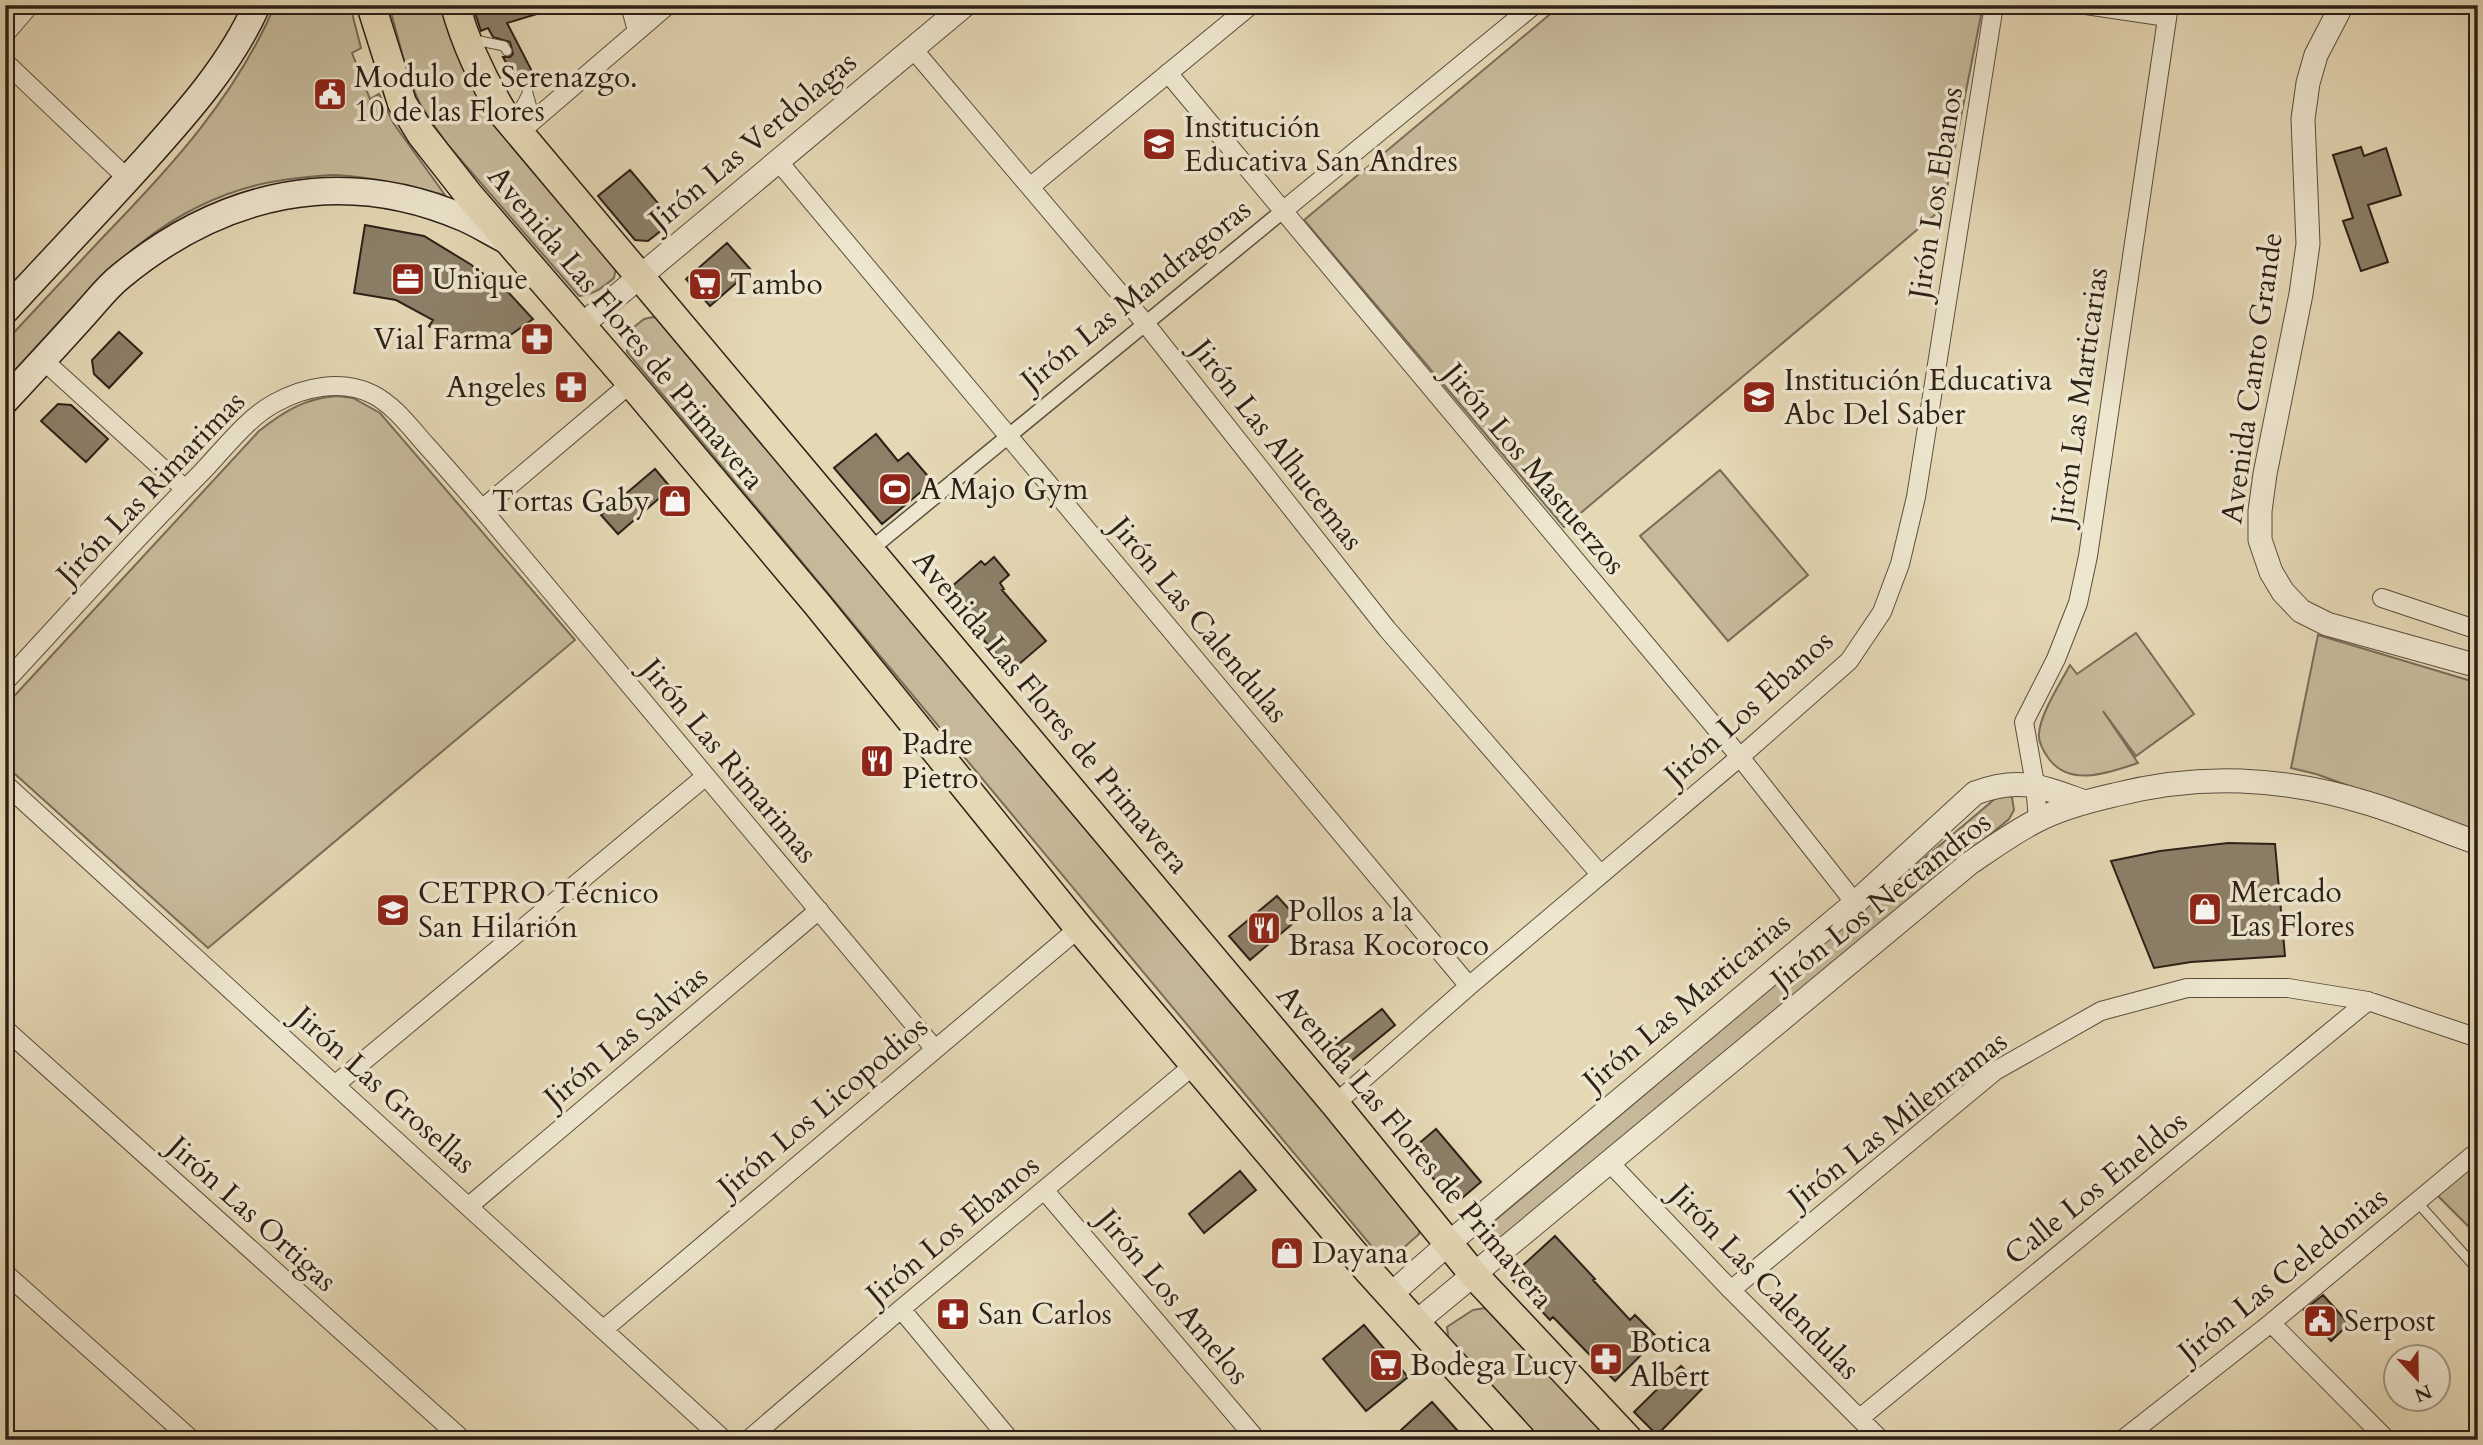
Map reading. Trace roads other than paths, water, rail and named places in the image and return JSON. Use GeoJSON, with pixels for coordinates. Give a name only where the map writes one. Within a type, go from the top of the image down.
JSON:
{"type":"FeatureCollection","features":[{"type":"Feature","properties":{"kind":"main road"},"geometry":{"type":"LineString","coordinates":[[5,311],[128,179],[207,87],[245,29],[257,5]]}},
{"type":"Feature","properties":{"kind":"main road","name":"Avenida Las Flores de Primavera"},"geometry":{"type":"LineString","coordinates":[[371,5],[402,103],[421,134],[510,243],[817,604],[1079,928],[1194,1065],[1389,1296],[1522,1440]]}},
{"type":"Feature","properties":{"kind":"main road","name":"Avenida Las Flores de Primavera"},"geometry":{"type":"LineString","coordinates":[[455,5],[465,38],[488,89],[522,124],[641,275],[1335,1104],[1474,1275],[1629,1440]]}},
{"type":"Feature","properties":{"kind":"main road"},"geometry":{"type":"LineString","coordinates":[[5,401],[119,277],[163,246],[239,206],[278,195],[320,190],[388,197],[429,205],[465,218],[510,243]]}},
{"type":"Feature","properties":{"kind":"street"},"geometry":{"type":"LineString","coordinates":[[5,34],[30,5]]}},
{"type":"Feature","properties":{"kind":"street"},"geometry":{"type":"LineString","coordinates":[[630,5],[637,31]]}},
{"type":"Feature","properties":{"kind":"street"},"geometry":{"type":"LineString","coordinates":[[522,124],[556,103],[668,5]]}},
{"type":"Feature","properties":{"kind":"street","name":"Jirón Las Verdolagas"},"geometry":{"type":"LineString","coordinates":[[582,325],[965,5]]}},
{"type":"Feature","properties":{"kind":"street"},"geometry":{"type":"LineString","coordinates":[[1030,187],[1251,5]]}},
{"type":"Feature","properties":{"kind":"street","name":"Jirón Las Mandragoras"},"geometry":{"type":"LineString","coordinates":[[871,550],[1534,5]]}},
{"type":"Feature","properties":{"kind":"street","name":"Jirón Los Ebanos"},"geometry":{"type":"LineString","coordinates":[[1335,1104],[1849,661],[1882,612],[1900,564],[1916,497],[1994,5]]}},
{"type":"Feature","properties":{"kind":"street"},"geometry":{"type":"LineString","coordinates":[[2086,5],[2168,11]]}},
{"type":"Feature","properties":{"kind":"street","name":"Avenida Canto Grande"},"geometry":{"type":"LineString","coordinates":[[2342,5],[2316,55],[2308,83],[2303,119],[2308,244],[2301,294],[2265,474],[2260,511],[2260,540],[2271,572],[2283,592],[2301,611],[2327,624],[2478,666]]}},
{"type":"Feature","properties":{"kind":"street","name":"Jirón Las Marticarias"},"geometry":{"type":"LineString","coordinates":[[2039,820],[2024,722],[2056,659],[2078,603],[2088,556],[2168,11]]}},
{"type":"Feature","properties":{"kind":"street","name":"Jirón Las Alhucemas"},"geometry":{"type":"LineString","coordinates":[[913,49],[1145,323],[1387,629],[1600,874]]}},
{"type":"Feature","properties":{"kind":"street"},"geometry":{"type":"LineString","coordinates":[[5,62],[128,179]]}},
{"type":"Feature","properties":{"kind":"street","name":"Jirón Los Mastuerzos"},"geometry":{"type":"LineString","coordinates":[[1168,72],[1740,757],[1855,903]]}},
{"type":"Feature","properties":{"kind":"street","name":"Jirón Las Calendulas"},"geometry":{"type":"LineString","coordinates":[[778,161],[1469,986]]}},
{"type":"Feature","properties":{"kind":"street"},"geometry":{"type":"LineString","coordinates":[[43,359],[185,489]]}},
{"type":"Feature","properties":{"kind":"street"},"geometry":{"type":"LineString","coordinates":[[482,509],[631,383]]}},
{"type":"Feature","properties":{"kind":"street","name":"Jirón Las Rimarimas"},"geometry":{"type":"LineString","coordinates":[[5,682],[185,489],[250,423],[272,405],[302,391],[332,386],[370,393],[388,404],[482,509],[934,1048]]}},
{"type":"Feature","properties":{"kind":"street"},"geometry":{"type":"LineString","coordinates":[[2382,598],[2478,630]]}},
{"type":"Feature","properties":{"kind":"street"},"geometry":{"type":"LineString","coordinates":[[336,1084],[706,776]]}},
{"type":"Feature","properties":{"kind":"street","name":"Jirón Los Nectandros"},"geometry":{"type":"LineString","coordinates":[[1414,1324],[1970,863],[2039,820],[2085,802],[2146,787],[2194,780],[2238,780],[2287,785],[2366,802],[2478,843]]}},
{"type":"Feature","properties":{"kind":"street","name":"Jirón Las Grosellas"},"geometry":{"type":"LineString","coordinates":[[5,783],[724,1440]]}},
{"type":"Feature","properties":{"kind":"street","name":"Jirón Las Marticarias"},"geometry":{"type":"LineString","coordinates":[[1389,1296],[1448,1243],[1855,903],[1975,793],[1997,784],[2035,784],[2085,802]]}},
{"type":"Feature","properties":{"kind":"street","name":"Jirón Las Salvias"},"geometry":{"type":"LineString","coordinates":[[469,1206],[819,910]]}},
{"type":"Feature","properties":{"kind":"street","name":"Jirón Los Licopodios"},"geometry":{"type":"LineString","coordinates":[[604,1329],[1079,928]]}},
{"type":"Feature","properties":{"kind":"street","name":"Jirón Las Milenramas"},"geometry":{"type":"LineString","coordinates":[[1731,1290],[1995,1071],[2101,1011],[2187,988],[2288,988],[2368,1001],[2478,1038]]}},
{"type":"Feature","properties":{"kind":"street","name":"Calle Los Eneldos"},"geometry":{"type":"LineString","coordinates":[[1860,1418],[2368,1001]]}},
{"type":"Feature","properties":{"kind":"street","name":"Jirón Las Ortigas"},"geometry":{"type":"LineString","coordinates":[[5,1029],[463,1440]]}},
{"type":"Feature","properties":{"kind":"street","name":"Jirón Los Ebanos"},"geometry":{"type":"LineString","coordinates":[[748,1440],[1194,1065]]}},
{"type":"Feature","properties":{"kind":"street","name":"Jirón Las Celedonias"},"geometry":{"type":"LineString","coordinates":[[2129,1438],[2478,1151]]}},
{"type":"Feature","properties":{"kind":"street","name":"Jirón Las Calendulas"},"geometry":{"type":"LineString","coordinates":[[1610,1163],[1731,1290],[1881,1440]]}},
{"type":"Feature","properties":{"kind":"street","name":"Jirón Los Amelos"},"geometry":{"type":"LineString","coordinates":[[1045,1191],[1258,1440]]}},
{"type":"Feature","properties":{"kind":"street"},"geometry":{"type":"LineString","coordinates":[[5,1273],[192,1440]]}},
{"type":"Feature","properties":{"kind":"street"},"geometry":{"type":"LineString","coordinates":[[901,1309],[1010,1440]]}},
{"type":"Feature","properties":{"kind":"street"},"geometry":{"type":"LineString","coordinates":[[2271,1323],[2387,1440]]}},
{"type":"Feature","properties":{"kind":"lane"},"geometry":{"type":"LineString","coordinates":[[465,38],[504,46],[507,51]]}},
{"type":"Feature","properties":{"kind":"lane"},"geometry":{"type":"LineString","coordinates":[[522,124],[527,90],[522,124]]}},
{"type":"Feature","properties":{"kind":"lane"},"geometry":{"type":"LineString","coordinates":[[2417,1202],[2478,1270]]}},
{"type":"Feature","properties":{"kind":"place","name":"Modulo de Serenazgo. 10 de las Flores"},"geometry":{"type":"Point","coordinates":[330,94]}},
{"type":"Feature","properties":{"kind":"place","name":"Institución Educativa San Andres"},"geometry":{"type":"Point","coordinates":[1159,144]}},
{"type":"Feature","properties":{"kind":"place","name":"Unique"},"geometry":{"type":"Point","coordinates":[408,279]}},
{"type":"Feature","properties":{"kind":"place","name":"Tambo"},"geometry":{"type":"Point","coordinates":[705,284]}},
{"type":"Feature","properties":{"kind":"place","name":"Vial Farma"},"geometry":{"type":"Point","coordinates":[537,339]}},
{"type":"Feature","properties":{"kind":"place","name":"Angeles"},"geometry":{"type":"Point","coordinates":[571,387]}},
{"type":"Feature","properties":{"kind":"place","name":"Institución Educativa Abc Del Saber"},"geometry":{"type":"Point","coordinates":[1759,397]}},
{"type":"Feature","properties":{"kind":"place","name":"A Majo Gym"},"geometry":{"type":"Point","coordinates":[895,489]}},
{"type":"Feature","properties":{"kind":"place","name":"Tortas Gaby"},"geometry":{"type":"Point","coordinates":[675,501]}},
{"type":"Feature","properties":{"kind":"place","name":"Padre Pietro"},"geometry":{"type":"Point","coordinates":[877,761]}},
{"type":"Feature","properties":{"kind":"place","name":"Mercado Las Flores"},"geometry":{"type":"Point","coordinates":[2205,909]}},
{"type":"Feature","properties":{"kind":"place","name":"CETPRO Técnico San Hilarión"},"geometry":{"type":"Point","coordinates":[393,910]}},
{"type":"Feature","properties":{"kind":"place","name":"Pollos a la Brasa Kocoroco"},"geometry":{"type":"Point","coordinates":[1264,928]}},
{"type":"Feature","properties":{"kind":"place","name":"Dayana"},"geometry":{"type":"Point","coordinates":[1287,1253]}},
{"type":"Feature","properties":{"kind":"place","name":"San Carlos"},"geometry":{"type":"Point","coordinates":[953,1314]}},
{"type":"Feature","properties":{"kind":"place","name":"Serpost"},"geometry":{"type":"Point","coordinates":[2320,1321]}},
{"type":"Feature","properties":{"kind":"place","name":"Botica Albert"},"geometry":{"type":"Point","coordinates":[1606,1359]}},
{"type":"Feature","properties":{"kind":"place","name":"Bodega Lucy"},"geometry":{"type":"Point","coordinates":[1386,1365]}}]}
